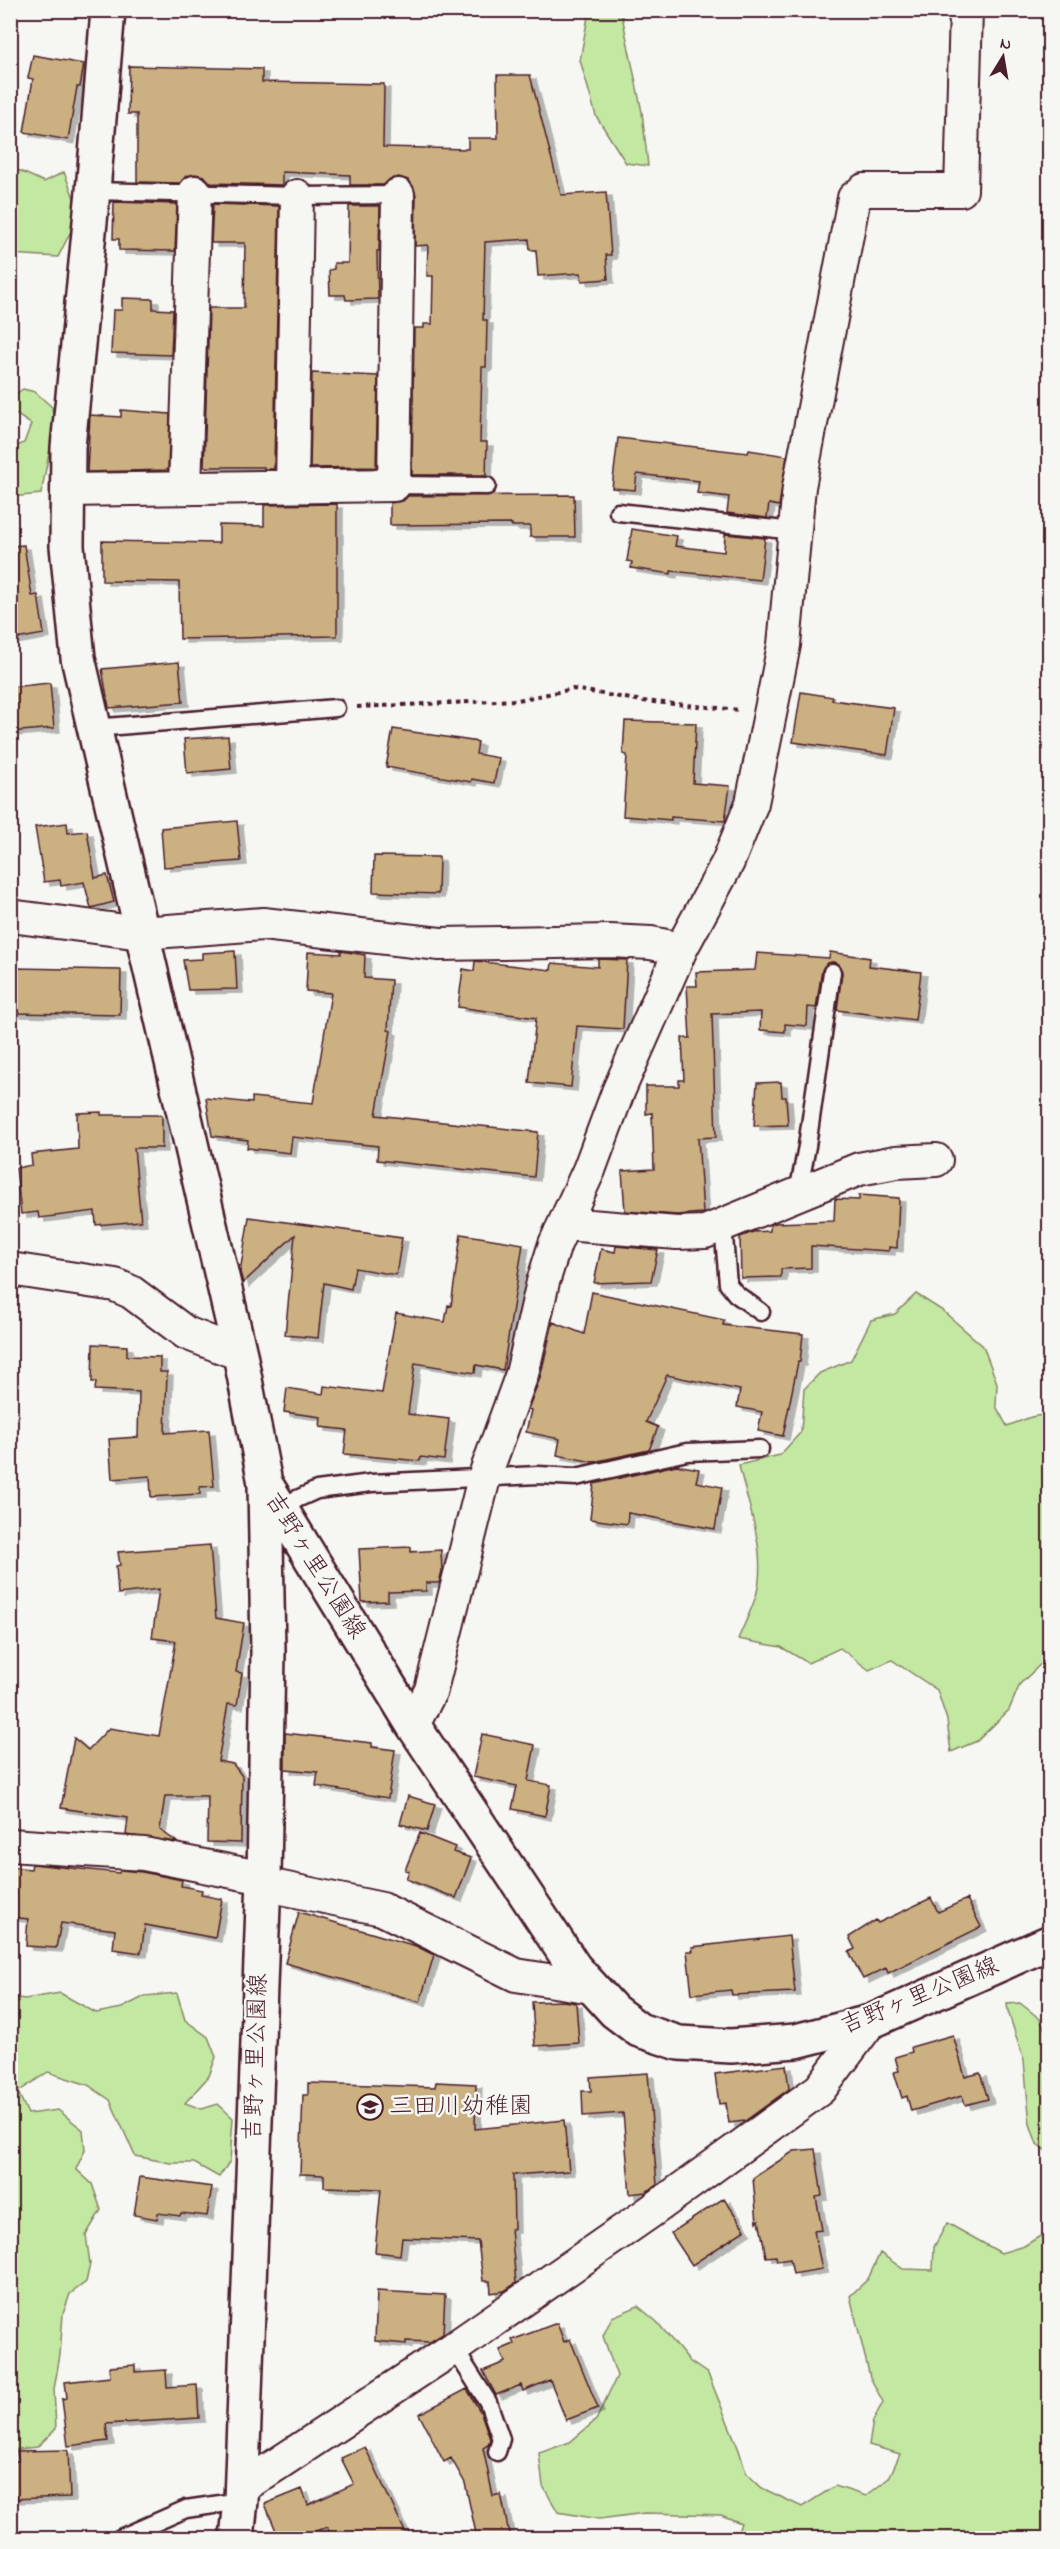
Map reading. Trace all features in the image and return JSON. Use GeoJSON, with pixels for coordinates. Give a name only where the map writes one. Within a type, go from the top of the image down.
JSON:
{"type":"FeatureCollection","features":[{"type":"Feature","properties":{"kind":"main road"},"geometry":{"type":"LineString","coordinates":[[108,10],[68,447],[67,546],[78,658],[272,1495]]}},
{"type":"Feature","properties":{"kind":"main road","name":"吉野ヶ里公園線"},"geometry":{"type":"LineString","coordinates":[[272,1495],[413,1725],[574,1967],[614,2011],[639,2030],[679,2043],[731,2046],[796,2042],[870,2022],[1050,1942]]}},
{"type":"Feature","properties":{"kind":"main road","name":"吉野ヶ里公園線"},"geometry":{"type":"LineString","coordinates":[[237,2538],[241,2494],[264,1881],[272,1495]]}},
{"type":"Feature","properties":{"kind":"street"},"geometry":{"type":"LineString","coordinates":[[413,1725],[431,1690],[484,1478],[522,1374],[543,1282],[555,1244],[589,1170],[618,1092],[681,949],[728,862],[748,813],[784,645],[799,487],[854,198],[864,190],[961,190],[966,10]]}},
{"type":"Feature","properties":{"kind":"street"},"geometry":{"type":"LineString","coordinates":[[184,488],[195,192]]}},
{"type":"Feature","properties":{"kind":"street"},"geometry":{"type":"LineString","coordinates":[[68,489],[394,484],[399,195]]}},
{"type":"Feature","properties":{"kind":"street"},"geometry":{"type":"LineString","coordinates":[[292,486],[297,196]]}},
{"type":"Feature","properties":{"kind":"street"},"geometry":{"type":"LineString","coordinates":[[10,916],[141,933],[263,924],[440,944],[610,941],[651,943],[681,949]]}},
{"type":"Feature","properties":{"kind":"street"},"geometry":{"type":"LineString","coordinates":[[565,1224],[677,1233],[705,1232],[859,1169],[896,1162],[936,1160]]}},
{"type":"Feature","properties":{"kind":"street"},"geometry":{"type":"LineString","coordinates":[[10,1269],[115,1285],[131,1292],[186,1333],[240,1354]]}},
{"type":"Feature","properties":{"kind":"street"},"geometry":{"type":"LineString","coordinates":[[10,1845],[144,1854],[382,1909],[516,1975],[592,1988]]}},
{"type":"Feature","properties":{"kind":"street"},"geometry":{"type":"LineString","coordinates":[[241,2494],[650,2212],[820,2089],[870,2022]]}},
{"type":"Feature","properties":{"kind":"lane"},"geometry":{"type":"LineString","coordinates":[[93,191],[297,196],[399,195]]}},
{"type":"Feature","properties":{"kind":"lane"},"geometry":{"type":"LineString","coordinates":[[394,484],[487,486]]}},
{"type":"Feature","properties":{"kind":"lane"},"geometry":{"type":"LineString","coordinates":[[618,512],[794,531]]}},
{"type":"Feature","properties":{"kind":"lane"},"geometry":{"type":"LineString","coordinates":[[94,728],[336,708]]}},
{"type":"Feature","properties":{"kind":"lane"},"geometry":{"type":"LineString","coordinates":[[798,1193],[832,972]]}},
{"type":"Feature","properties":{"kind":"lane"},"geometry":{"type":"LineString","coordinates":[[723,1225],[728,1284],[735,1294],[761,1312]]}},
{"type":"Feature","properties":{"kind":"lane"},"geometry":{"type":"LineString","coordinates":[[272,1495],[371,1483],[538,1475],[576,1477],[687,1452],[760,1449]]}},
{"type":"Feature","properties":{"kind":"lane"},"geometry":{"type":"LineString","coordinates":[[454,2348],[488,2402],[501,2439],[497,2452]]}},
{"type":"Feature","properties":{"kind":"lane"},"geometry":{"type":"LineString","coordinates":[[120,2538],[186,2509],[241,2494]]}},
{"type":"Feature","properties":{"kind":"path"},"geometry":{"type":"LineString","coordinates":[[336,708],[518,700],[573,689],[664,704],[771,714]]}},
{"type":"Feature","properties":{"kind":"green space"},"geometry":{"type":"Polygon","coordinates":[[[589,11],[621,11],[642,112],[648,166],[626,163],[596,116],[580,60],[589,11]]]}},
{"type":"Feature","properties":{"kind":"green space"},"geometry":{"type":"Polygon","coordinates":[[[11,167],[44,182],[64,172],[76,203],[71,231],[58,257],[11,254],[11,167]]]}},
{"type":"Feature","properties":{"kind":"green space"},"geometry":{"type":"Polygon","coordinates":[[[23,389],[35,392],[52,407],[54,428],[41,494],[11,497],[10,449],[24,443],[31,424],[11,411],[11,397],[23,389]]]}},
{"type":"Feature","properties":{"kind":"green space"},"geometry":{"type":"Polygon","coordinates":[[[916,1294],[943,1311],[983,1346],[997,1383],[996,1406],[1007,1426],[1031,1417],[1049,1414],[1049,1656],[1020,1684],[1009,1710],[977,1741],[951,1752],[947,1720],[937,1690],[892,1660],[869,1670],[840,1648],[808,1663],[781,1647],[738,1639],[756,1596],[760,1563],[755,1530],[739,1465],[780,1455],[801,1432],[804,1389],[820,1373],[851,1360],[871,1320],[895,1314],[916,1294]]]}},
{"type":"Feature","properties":{"kind":"green space"},"geometry":{"type":"Polygon","coordinates":[[[60,1993],[96,2013],[122,2008],[145,1996],[177,1993],[185,2020],[208,2037],[216,2057],[209,2076],[185,2103],[202,2109],[218,2104],[233,2118],[230,2161],[219,2177],[194,2163],[170,2163],[135,2156],[110,2100],[88,2085],[48,2072],[18,2092],[28,2114],[58,2110],[83,2130],[85,2150],[76,2169],[92,2184],[101,2210],[86,2235],[90,2264],[86,2282],[70,2294],[63,2314],[60,2355],[54,2389],[56,2429],[37,2447],[11,2450],[11,1997],[25,1999],[60,1993]]]}},
{"type":"Feature","properties":{"kind":"green space"},"geometry":{"type":"Polygon","coordinates":[[[1020,2003],[1040,2019],[1049,2039],[1049,2153],[1037,2144],[1030,2124],[1024,2061],[1008,2011],[1007,2004],[1020,2003]]]}},
{"type":"Feature","properties":{"kind":"green space"},"geometry":{"type":"Polygon","coordinates":[[[947,2223],[1001,2253],[1024,2246],[1042,2235],[1049,2243],[1049,2538],[736,2538],[741,2523],[721,2515],[645,2513],[599,2519],[558,2512],[543,2486],[539,2453],[570,2442],[596,2420],[617,2376],[603,2336],[612,2317],[638,2306],[657,2322],[689,2361],[708,2374],[746,2473],[762,2488],[802,2507],[835,2486],[866,2496],[889,2478],[900,2454],[869,2445],[873,2421],[883,2402],[870,2377],[850,2296],[868,2279],[880,2253],[903,2269],[933,2270],[934,2247],[947,2223]]]}},
{"type":"Feature","properties":{"kind":"building"},"geometry":{"type":"Polygon","coordinates":[[[33,55],[84,64],[80,87],[77,87],[68,140],[24,132],[33,79],[28,78],[33,55]]]}},
{"type":"Feature","properties":{"kind":"building"},"geometry":{"type":"Polygon","coordinates":[[[129,66],[262,69],[262,82],[384,84],[383,147],[468,149],[468,138],[498,138],[497,75],[530,75],[561,195],[606,192],[611,255],[606,255],[608,279],[582,281],[581,273],[538,276],[536,250],[530,250],[529,239],[485,242],[483,320],[487,320],[486,367],[482,367],[480,442],[487,442],[486,475],[412,475],[414,328],[424,328],[424,324],[432,324],[433,276],[427,276],[428,245],[415,246],[416,195],[408,180],[399,177],[390,179],[384,185],[350,185],[350,175],[282,172],[282,185],[211,183],[204,176],[195,174],[186,176],[180,183],[137,182],[137,114],[128,114],[129,66]]]}},
{"type":"Feature","properties":{"kind":"building"},"geometry":{"type":"Polygon","coordinates":[[[114,202],[177,204],[175,251],[119,250],[119,239],[113,239],[114,202]]]}},
{"type":"Feature","properties":{"kind":"building"},"geometry":{"type":"Polygon","coordinates":[[[213,204],[279,206],[274,469],[204,467],[209,308],[244,308],[245,243],[211,243],[213,204]]]}},
{"type":"Feature","properties":{"kind":"building"},"geometry":{"type":"Polygon","coordinates":[[[349,206],[380,206],[379,251],[377,251],[378,299],[346,300],[345,295],[330,295],[329,270],[334,269],[334,263],[348,263],[349,206]]]}},
{"type":"Feature","properties":{"kind":"building"},"geometry":{"type":"Polygon","coordinates":[[[122,298],[153,299],[153,309],[173,310],[171,355],[111,353],[113,310],[122,310],[122,298]]]}},
{"type":"Feature","properties":{"kind":"building"},"geometry":{"type":"Polygon","coordinates":[[[312,373],[378,376],[376,467],[310,468],[312,373]]]}},
{"type":"Feature","properties":{"kind":"building"},"geometry":{"type":"Polygon","coordinates":[[[121,410],[170,414],[168,470],[87,472],[90,415],[121,417],[121,410]]]}},
{"type":"Feature","properties":{"kind":"building"},"geometry":{"type":"Polygon","coordinates":[[[618,438],[748,453],[749,450],[787,456],[779,506],[769,504],[767,518],[727,513],[729,497],[697,493],[699,481],[637,474],[635,490],[612,488],[618,438]]]}},
{"type":"Feature","properties":{"kind":"building"},"geometry":{"type":"Polygon","coordinates":[[[574,495],[575,537],[530,537],[530,526],[512,526],[512,524],[390,525],[390,503],[403,501],[408,496],[574,495]]]}},
{"type":"Feature","properties":{"kind":"building"},"geometry":{"type":"Polygon","coordinates":[[[337,504],[337,636],[180,639],[179,582],[102,581],[102,541],[219,543],[219,525],[264,526],[264,505],[337,504]]]}},
{"type":"Feature","properties":{"kind":"building"},"geometry":{"type":"Polygon","coordinates":[[[632,529],[677,536],[675,546],[724,552],[725,534],[765,538],[760,580],[671,571],[671,574],[631,568],[632,562],[627,561],[632,529]]]}},
{"type":"Feature","properties":{"kind":"building"},"geometry":{"type":"Polygon","coordinates":[[[24,545],[32,596],[38,595],[44,634],[10,640],[10,546],[24,545]]]}},
{"type":"Feature","properties":{"kind":"building"},"geometry":{"type":"Polygon","coordinates":[[[179,662],[183,702],[109,708],[102,669],[179,662]]]}},
{"type":"Feature","properties":{"kind":"building"},"geometry":{"type":"Polygon","coordinates":[[[50,683],[54,728],[10,732],[10,687],[50,683]]]}},
{"type":"Feature","properties":{"kind":"building"},"geometry":{"type":"Polygon","coordinates":[[[801,692],[833,697],[832,700],[894,708],[887,755],[793,742],[801,692]]]}},
{"type":"Feature","properties":{"kind":"building"},"geometry":{"type":"Polygon","coordinates":[[[625,721],[696,723],[693,783],[730,786],[725,821],[623,816],[627,755],[623,754],[625,721]]]}},
{"type":"Feature","properties":{"kind":"building"},"geometry":{"type":"Polygon","coordinates":[[[393,729],[478,742],[476,754],[499,758],[494,783],[472,779],[471,782],[386,767],[393,729]]]}},
{"type":"Feature","properties":{"kind":"building"},"geometry":{"type":"Polygon","coordinates":[[[228,736],[231,769],[187,773],[184,739],[228,736]]]}},
{"type":"Feature","properties":{"kind":"building"},"geometry":{"type":"Polygon","coordinates":[[[237,821],[241,861],[164,867],[161,828],[237,821]]]}},
{"type":"Feature","properties":{"kind":"building"},"geometry":{"type":"Polygon","coordinates":[[[67,823],[68,833],[87,831],[95,878],[107,875],[114,902],[91,908],[84,882],[61,886],[60,880],[44,882],[35,827],[67,823]]]}},
{"type":"Feature","properties":{"kind":"building"},"geometry":{"type":"Polygon","coordinates":[[[374,856],[439,857],[438,894],[373,892],[374,856]]]}},
{"type":"Feature","properties":{"kind":"building"},"geometry":{"type":"Polygon","coordinates":[[[235,951],[237,989],[188,990],[183,960],[202,959],[202,953],[235,951]]]}},
{"type":"Feature","properties":{"kind":"building"},"geometry":{"type":"Polygon","coordinates":[[[341,951],[365,955],[364,978],[391,980],[388,1030],[391,1031],[376,1115],[538,1132],[534,1177],[377,1160],[378,1146],[292,1137],[290,1153],[247,1148],[248,1140],[212,1136],[206,1098],[252,1103],[252,1097],[313,1103],[331,993],[306,991],[308,952],[341,954],[341,951]]]}},
{"type":"Feature","properties":{"kind":"building"},"geometry":{"type":"Polygon","coordinates":[[[830,952],[870,958],[869,966],[921,972],[915,1020],[837,1010],[842,973],[839,964],[833,962],[828,963],[822,970],[816,1008],[808,1007],[807,1026],[785,1024],[785,1032],[760,1030],[761,1012],[712,1014],[716,1137],[698,1138],[703,1213],[677,1215],[625,1211],[622,1171],[654,1169],[652,1113],[646,1114],[646,1086],[679,1086],[679,1080],[684,1080],[682,1038],[690,1038],[687,986],[697,986],[696,972],[755,970],[757,953],[829,958],[830,952]]]}},
{"type":"Feature","properties":{"kind":"building"},"geometry":{"type":"Polygon","coordinates":[[[598,959],[627,960],[623,1029],[577,1026],[571,1087],[529,1083],[536,1018],[458,1007],[463,969],[474,971],[475,961],[551,970],[552,963],[598,967],[598,959]]]}},
{"type":"Feature","properties":{"kind":"building"},"geometry":{"type":"Polygon","coordinates":[[[15,968],[121,970],[120,1015],[14,1013],[15,968]]]}},
{"type":"Feature","properties":{"kind":"building"},"geometry":{"type":"Polygon","coordinates":[[[781,1082],[782,1097],[786,1097],[788,1125],[754,1126],[757,1083],[781,1082]]]}},
{"type":"Feature","properties":{"kind":"building"},"geometry":{"type":"Polygon","coordinates":[[[101,1112],[101,1115],[162,1115],[162,1148],[134,1148],[141,1221],[96,1225],[95,1211],[39,1218],[38,1212],[21,1214],[16,1168],[32,1165],[31,1154],[78,1149],[77,1113],[101,1112]]]}},
{"type":"Feature","properties":{"kind":"building"},"geometry":{"type":"Polygon","coordinates":[[[859,1195],[899,1198],[897,1248],[889,1247],[889,1251],[811,1246],[811,1268],[781,1269],[781,1277],[741,1278],[740,1237],[753,1232],[770,1231],[770,1225],[775,1223],[834,1221],[835,1199],[859,1200],[859,1195]]]}},
{"type":"Feature","properties":{"kind":"building"},"geometry":{"type":"Polygon","coordinates":[[[249,1217],[402,1238],[396,1275],[355,1268],[351,1289],[324,1283],[318,1338],[285,1335],[295,1235],[243,1283],[240,1272],[249,1217]]]}},
{"type":"Feature","properties":{"kind":"building"},"geometry":{"type":"Polygon","coordinates":[[[461,1234],[523,1244],[503,1370],[476,1365],[475,1373],[415,1363],[408,1414],[449,1419],[444,1460],[421,1457],[420,1461],[344,1454],[347,1430],[320,1427],[321,1417],[284,1412],[287,1388],[323,1394],[324,1386],[382,1393],[396,1313],[445,1322],[448,1305],[451,1306],[461,1234]]]}},
{"type":"Feature","properties":{"kind":"building"},"geometry":{"type":"Polygon","coordinates":[[[616,1246],[658,1250],[651,1281],[594,1283],[601,1249],[615,1252],[616,1246]]]}},
{"type":"Feature","properties":{"kind":"building"},"geometry":{"type":"Polygon","coordinates":[[[592,1292],[724,1320],[723,1325],[803,1334],[800,1362],[798,1362],[783,1436],[758,1431],[762,1412],[737,1407],[740,1390],[667,1375],[646,1422],[658,1427],[649,1450],[593,1462],[557,1455],[560,1439],[526,1432],[531,1410],[528,1409],[540,1378],[553,1322],[584,1334],[592,1292]]]}},
{"type":"Feature","properties":{"kind":"building"},"geometry":{"type":"Polygon","coordinates":[[[93,1344],[127,1346],[127,1356],[160,1357],[160,1372],[167,1372],[165,1433],[209,1430],[214,1486],[200,1487],[200,1494],[151,1497],[150,1476],[112,1479],[109,1439],[138,1437],[139,1392],[95,1390],[96,1382],[92,1382],[93,1344]]]}},
{"type":"Feature","properties":{"kind":"building"},"geometry":{"type":"Polygon","coordinates":[[[676,1465],[699,1469],[696,1482],[722,1487],[715,1529],[628,1513],[627,1524],[590,1519],[594,1484],[676,1465]]]}},
{"type":"Feature","properties":{"kind":"building"},"geometry":{"type":"Polygon","coordinates":[[[210,1545],[216,1618],[244,1623],[236,1672],[242,1673],[237,1705],[228,1704],[218,1761],[233,1764],[242,1776],[241,1843],[207,1842],[208,1796],[165,1796],[160,1830],[177,1842],[126,1835],[128,1818],[61,1808],[74,1738],[88,1750],[109,1728],[159,1736],[176,1641],[152,1638],[159,1589],[118,1594],[116,1566],[120,1565],[118,1552],[210,1545]]]}},
{"type":"Feature","properties":{"kind":"building"},"geometry":{"type":"Polygon","coordinates":[[[411,1547],[411,1552],[441,1550],[442,1571],[439,1583],[426,1583],[426,1591],[388,1592],[388,1601],[362,1602],[359,1549],[411,1547]]]}},
{"type":"Feature","properties":{"kind":"building"},"geometry":{"type":"Polygon","coordinates":[[[285,1733],[372,1743],[372,1747],[395,1750],[388,1798],[316,1786],[318,1772],[285,1769],[285,1733]]]}},
{"type":"Feature","properties":{"kind":"building"},"geometry":{"type":"Polygon","coordinates":[[[482,1734],[535,1745],[528,1781],[551,1785],[545,1816],[512,1809],[517,1786],[473,1777],[482,1734]]]}},
{"type":"Feature","properties":{"kind":"building"},"geometry":{"type":"Polygon","coordinates":[[[408,1796],[435,1804],[427,1831],[400,1824],[408,1796]]]}},
{"type":"Feature","properties":{"kind":"building"},"geometry":{"type":"Polygon","coordinates":[[[420,1833],[455,1847],[453,1852],[471,1858],[456,1898],[406,1879],[409,1871],[405,1870],[420,1833]]]}},
{"type":"Feature","properties":{"kind":"building"},"geometry":{"type":"Polygon","coordinates":[[[32,1864],[119,1873],[120,1870],[142,1872],[182,1880],[181,1886],[202,1890],[201,1895],[222,1899],[215,1938],[145,1925],[141,1953],[113,1949],[115,1930],[61,1923],[56,1948],[26,1946],[28,1919],[10,1917],[10,1867],[31,1869],[32,1864]]]}},
{"type":"Feature","properties":{"kind":"building"},"geometry":{"type":"Polygon","coordinates":[[[931,1898],[938,1912],[967,1899],[981,1927],[888,1973],[886,1968],[863,1979],[849,1952],[855,1949],[849,1937],[876,1920],[878,1923],[931,1898]]]}},
{"type":"Feature","properties":{"kind":"building"},"geometry":{"type":"Polygon","coordinates":[[[299,1912],[416,1946],[434,1955],[420,2002],[285,1963],[299,1912]]]}},
{"type":"Feature","properties":{"kind":"building"},"geometry":{"type":"Polygon","coordinates":[[[789,1936],[795,1992],[732,1995],[731,1990],[692,1994],[687,1951],[693,1951],[692,1947],[789,1936]]]}},
{"type":"Feature","properties":{"kind":"building"},"geometry":{"type":"Polygon","coordinates":[[[532,2002],[576,2003],[579,2043],[535,2046],[532,2002]]]}},
{"type":"Feature","properties":{"kind":"building"},"geometry":{"type":"Polygon","coordinates":[[[953,2035],[965,2077],[980,2073],[988,2099],[965,2105],[962,2096],[911,2111],[907,2096],[902,2098],[894,2072],[899,2071],[895,2057],[912,2052],[911,2047],[953,2035]]]}},
{"type":"Feature","properties":{"kind":"building"},"geometry":{"type":"Polygon","coordinates":[[[786,2065],[789,2089],[745,2121],[729,2123],[726,2103],[719,2104],[715,2074],[786,2065]]]}},
{"type":"Feature","properties":{"kind":"building"},"geometry":{"type":"Polygon","coordinates":[[[648,2073],[657,2185],[646,2192],[630,2194],[623,2113],[583,2116],[582,2091],[591,2091],[590,2077],[648,2073]]]}},
{"type":"Feature","properties":{"kind":"building"},"geometry":{"type":"Polygon","coordinates":[[[436,2082],[476,2084],[475,2129],[564,2120],[569,2171],[513,2175],[514,2229],[511,2229],[516,2283],[504,2291],[491,2293],[490,2281],[483,2281],[478,2241],[402,2238],[400,2255],[375,2252],[381,2189],[324,2187],[324,2175],[300,2174],[303,2095],[308,2095],[308,2083],[435,2087],[436,2082]]]}},
{"type":"Feature","properties":{"kind":"building"},"geometry":{"type":"Polygon","coordinates":[[[815,2149],[822,2196],[816,2197],[822,2230],[814,2231],[822,2269],[793,2274],[790,2259],[777,2261],[776,2256],[766,2257],[759,2220],[757,2222],[753,2178],[794,2151],[815,2149]]]}},
{"type":"Feature","properties":{"kind":"building"},"geometry":{"type":"Polygon","coordinates":[[[140,2177],[212,2187],[207,2216],[158,2213],[157,2219],[134,2215],[140,2177]]]}},
{"type":"Feature","properties":{"kind":"building"},"geometry":{"type":"Polygon","coordinates":[[[724,2198],[745,2230],[692,2265],[671,2233],[724,2198]]]}},
{"type":"Feature","properties":{"kind":"building"},"geometry":{"type":"Polygon","coordinates":[[[377,2291],[445,2295],[443,2334],[430,2342],[406,2341],[406,2344],[375,2341],[377,2291]]]}},
{"type":"Feature","properties":{"kind":"building"},"geometry":{"type":"Polygon","coordinates":[[[557,2323],[564,2342],[570,2339],[598,2408],[566,2420],[550,2380],[523,2391],[521,2385],[496,2395],[483,2371],[505,2362],[500,2350],[514,2344],[512,2340],[557,2323]]]}},
{"type":"Feature","properties":{"kind":"building"},"geometry":{"type":"Polygon","coordinates":[[[135,2365],[135,2372],[166,2370],[167,2387],[197,2385],[199,2418],[106,2424],[108,2441],[68,2446],[62,2399],[67,2398],[65,2382],[110,2377],[109,2367],[135,2365]]]}},
{"type":"Feature","properties":{"kind":"building"},"geometry":{"type":"Polygon","coordinates":[[[467,2389],[481,2413],[490,2439],[488,2445],[483,2448],[493,2496],[501,2494],[510,2538],[477,2538],[465,2483],[451,2458],[444,2462],[419,2414],[467,2389]]]}},
{"type":"Feature","properties":{"kind":"building"},"geometry":{"type":"Polygon","coordinates":[[[365,2447],[408,2538],[332,2538],[327,2527],[297,2538],[279,2538],[265,2504],[302,2489],[308,2505],[354,2484],[341,2458],[365,2447]]]}},
{"type":"Feature","properties":{"kind":"building"},"geometry":{"type":"Polygon","coordinates":[[[68,2450],[70,2497],[10,2499],[10,2461],[18,2461],[17,2451],[68,2450]]]}},
{"type":"Feature","properties":{"kind":"place","name":"三田川幼稚園"},"geometry":{"type":"Point","coordinates":[370,2107]}}]}
